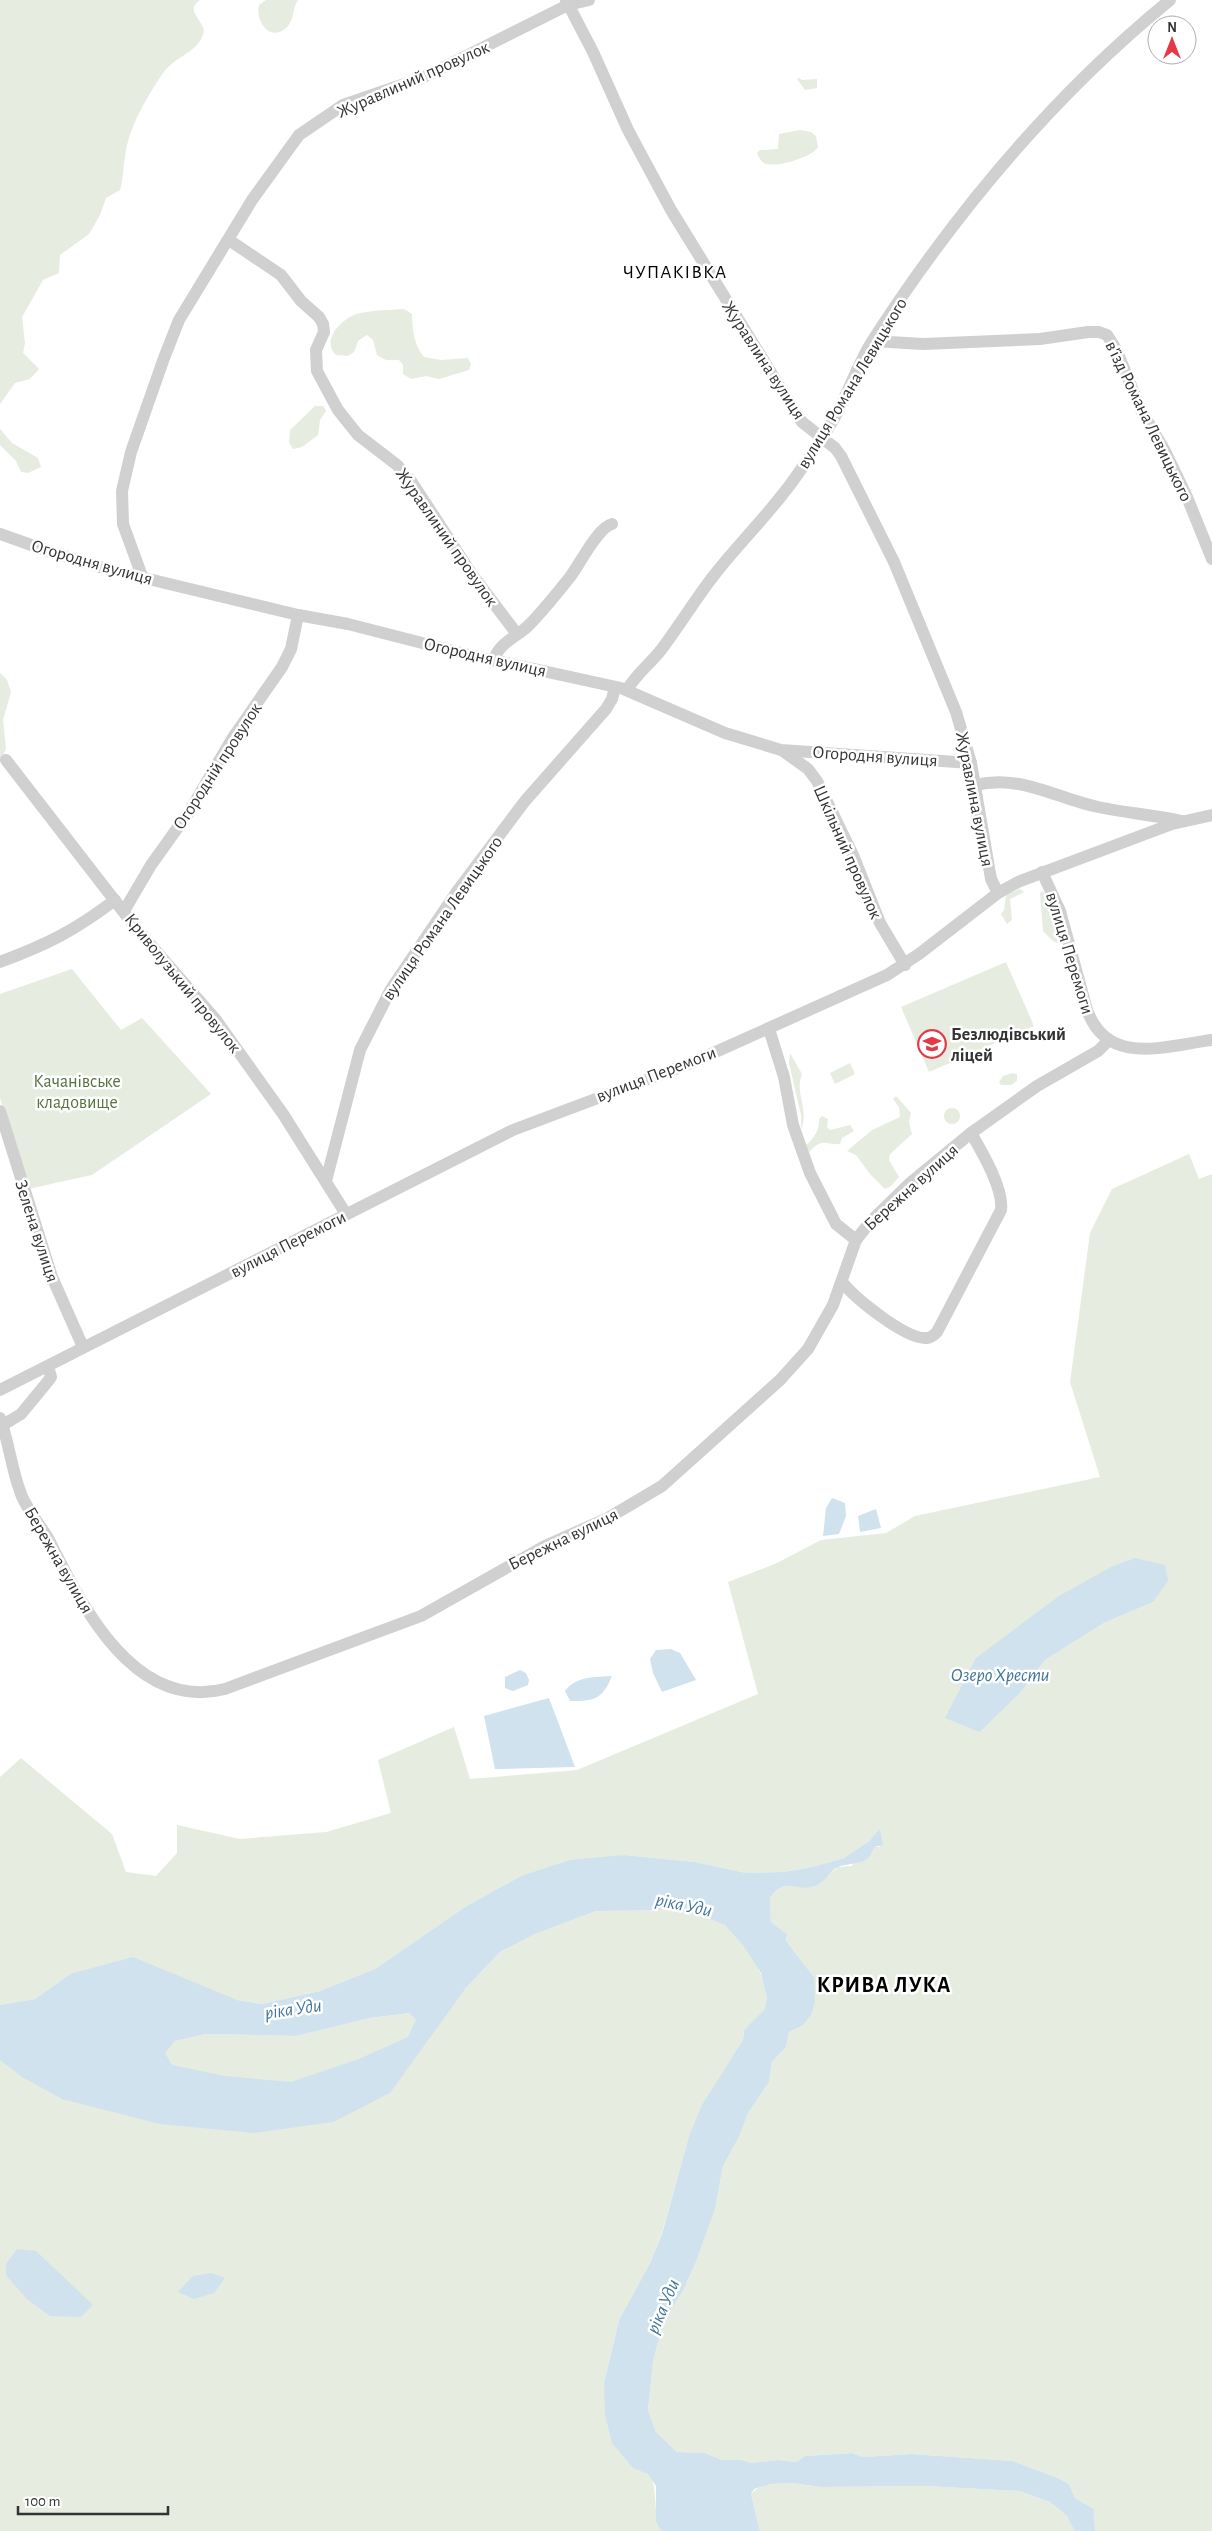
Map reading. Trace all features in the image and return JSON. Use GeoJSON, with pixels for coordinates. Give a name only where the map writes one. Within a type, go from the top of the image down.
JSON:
{"type":"FeatureCollection","features":[{"type":"Feature","properties":{"kind":"street","name":"Журавлиний провулок"},"geometry":{"type":"LineString","coordinates":[[142,576],[126,536],[121,510],[122,491],[131,452],[179,320],[261,186],[305,130],[343,105],[422,78],[567,3],[589,0]]}},
{"type":"Feature","properties":{"kind":"street","name":"вулиця Романа Левицького"},"geometry":{"type":"LineString","coordinates":[[326,1181],[358,1058],[391,989],[458,890],[525,800],[606,709],[621,688],[636,676],[661,649],[716,573],[786,490],[837,414],[856,372],[873,342],[939,242],[998,168],[1095,64],[1170,0]]}},
{"type":"Feature","properties":{"kind":"street","name":"Журавлина вулиця"},"geometry":{"type":"LineString","coordinates":[[567,3],[584,34],[628,130],[671,210],[802,422],[835,448],[842,456],[891,554],[949,693],[971,763],[990,872],[998,893]]}},
{"type":"Feature","properties":{"kind":"street","name":"Журавлиний провулок"},"geometry":{"type":"LineString","coordinates":[[229,240],[282,275],[301,301],[320,317],[324,324],[324,332],[316,350],[317,371],[338,410],[358,435],[397,465],[411,480],[473,576],[517,634]]}},
{"type":"Feature","properties":{"kind":"street","name":"в’їзд Романа Левицького"},"geometry":{"type":"LineString","coordinates":[[873,342],[938,344],[1034,339],[1088,332],[1104,333],[1114,343],[1141,410],[1165,451],[1190,504],[1212,559]]}},
{"type":"Feature","properties":{"kind":"street"},"geometry":{"type":"LineString","coordinates":[[494,660],[500,647],[533,620],[570,577],[600,531],[612,524]]}},
{"type":"Feature","properties":{"kind":"street","name":"Огородня вулиця"},"geometry":{"type":"LineString","coordinates":[[0,534],[80,562],[298,615],[343,622],[494,660],[621,688],[725,733],[781,750],[971,763]]}},
{"type":"Feature","properties":{"kind":"street","name":"Огородній провулок"},"geometry":{"type":"LineString","coordinates":[[124,911],[151,865],[190,812],[232,739],[282,667],[290,649],[298,615]]}},
{"type":"Feature","properties":{"kind":"street","name":"Шкільний провулок"},"geometry":{"type":"LineString","coordinates":[[781,750],[808,769],[817,781],[855,861],[880,923],[905,964]]}},
{"type":"Feature","properties":{"kind":"street","name":"Криволузький провулок"},"geometry":{"type":"LineString","coordinates":[[6,760],[163,961],[216,1020],[283,1114],[346,1214]]}},
{"type":"Feature","properties":{"kind":"street"},"geometry":{"type":"LineString","coordinates":[[975,785],[1000,781],[1014,782],[1098,807],[1183,821]]}},
{"type":"Feature","properties":{"kind":"street"},"geometry":{"type":"LineString","coordinates":[[1042,872],[1183,821],[1212,815]]}},
{"type":"Feature","properties":{"kind":"street","name":"вулиця Перемоги"},"geometry":{"type":"LineString","coordinates":[[0,1390],[520,1126],[691,1063],[863,987],[905,964],[998,893],[1042,872],[1060,911],[1090,1017],[1098,1032],[1108,1041]]}},
{"type":"Feature","properties":{"kind":"street"},"geometry":{"type":"LineString","coordinates":[[0,962],[27,953],[65,935],[115,900]]}},
{"type":"Feature","properties":{"kind":"street"},"geometry":{"type":"LineString","coordinates":[[769,1029],[784,1077],[793,1125],[810,1173],[836,1224],[856,1240]]}},
{"type":"Feature","properties":{"kind":"street"},"geometry":{"type":"LineString","coordinates":[[1108,1041],[1120,1047],[1138,1048],[1212,1040]]}},
{"type":"Feature","properties":{"kind":"street","name":"Бережна вулиця"},"geometry":{"type":"LineString","coordinates":[[1,1421],[20,1493],[47,1538],[73,1590],[98,1627],[143,1672],[162,1684],[180,1691],[213,1692],[421,1616],[545,1546],[600,1522],[652,1493],[672,1479],[796,1364],[821,1329],[842,1282],[856,1240],[865,1228],[910,1184],[972,1133],[1037,1086],[1098,1051],[1108,1041]]}},
{"type":"Feature","properties":{"kind":"street","name":"Зелена вулиця"},"geometry":{"type":"LineString","coordinates":[[0,1111],[52,1277],[83,1347]]}},
{"type":"Feature","properties":{"kind":"street"},"geometry":{"type":"LineString","coordinates":[[842,1282],[862,1303],[905,1331],[922,1338],[930,1337],[937,1332],[1001,1210],[1000,1197],[988,1164],[972,1133]]}},
{"type":"Feature","properties":{"kind":"street"},"geometry":{"type":"LineString","coordinates":[[1,1421],[21,1414],[51,1377],[48,1366]]}},
{"type":"Feature","properties":{"kind":"green space"},"geometry":{"type":"Polygon","coordinates":[[[0,0],[200,0],[194,7],[194,11],[204,30],[202,37],[193,49],[174,62],[163,73],[142,108],[133,126],[127,145],[120,190],[106,198],[100,215],[89,234],[60,255],[59,273],[43,280],[22,317],[25,343],[23,353],[39,369],[30,379],[15,383],[0,404],[0,0]]]}},
{"type":"Feature","properties":{"kind":"green space"},"geometry":{"type":"Polygon","coordinates":[[[266,0],[298,0],[290,23],[282,31],[270,32],[262,24],[258,12],[259,5],[266,0]]]}},
{"type":"Feature","properties":{"kind":"green space"},"geometry":{"type":"Polygon","coordinates":[[[797,79],[802,80],[817,79],[817,88],[805,90],[797,79]]]}},
{"type":"Feature","properties":{"kind":"green space"},"geometry":{"type":"Polygon","coordinates":[[[800,130],[811,132],[816,136],[818,147],[815,151],[809,155],[784,163],[769,164],[764,163],[760,159],[757,153],[760,150],[778,149],[779,134],[800,130]]]}},
{"type":"Feature","properties":{"kind":"green space"},"geometry":{"type":"Polygon","coordinates":[[[404,309],[412,314],[414,337],[424,357],[441,360],[468,358],[471,364],[469,370],[439,379],[426,376],[411,379],[403,374],[403,365],[399,360],[386,360],[377,355],[373,340],[367,335],[358,341],[354,352],[348,356],[336,355],[332,349],[332,337],[339,325],[345,320],[357,314],[380,310],[404,309]]]}},
{"type":"Feature","properties":{"kind":"green space"},"geometry":{"type":"Polygon","coordinates":[[[315,406],[323,406],[326,411],[320,420],[318,435],[302,447],[293,449],[289,442],[290,430],[315,406]]]}},
{"type":"Feature","properties":{"kind":"green space"},"geometry":{"type":"Polygon","coordinates":[[[0,429],[12,443],[38,458],[41,467],[28,473],[21,472],[16,461],[0,445],[0,429]]]}},
{"type":"Feature","properties":{"kind":"green space"},"geometry":{"type":"Polygon","coordinates":[[[0,673],[7,680],[11,692],[3,720],[6,749],[0,762],[0,673]]]}},
{"type":"Feature","properties":{"kind":"green space"},"geometry":{"type":"Polygon","coordinates":[[[1020,889],[1024,892],[1010,899],[1012,920],[1007,924],[1001,914],[1004,910],[1006,895],[1020,889]]]}},
{"type":"Feature","properties":{"kind":"green space"},"geometry":{"type":"Polygon","coordinates":[[[1042,891],[1048,896],[1052,916],[1060,936],[1060,944],[1053,941],[1043,931],[1040,893],[1042,891]]]}},
{"type":"Feature","properties":{"kind":"green space"},"geometry":{"type":"Polygon","coordinates":[[[1006,962],[1034,1026],[929,1072],[901,1007],[1006,962]]]}},
{"type":"Feature","properties":{"kind":"green space","name":"Качанівське кладовище"},"geometry":{"type":"Polygon","coordinates":[[[72,969],[121,1030],[142,1018],[211,1094],[92,1175],[28,1189],[0,1098],[0,994],[72,969]]]}},
{"type":"Feature","properties":{"kind":"green space"},"geometry":{"type":"Polygon","coordinates":[[[790,1053],[802,1074],[800,1088],[804,1115],[801,1130],[801,1115],[789,1063],[790,1053]]]}},
{"type":"Feature","properties":{"kind":"green space"},"geometry":{"type":"Polygon","coordinates":[[[850,1063],[855,1074],[835,1084],[830,1073],[850,1063]]]}},
{"type":"Feature","properties":{"kind":"green space"},"geometry":{"type":"Polygon","coordinates":[[[1012,1073],[1017,1074],[1017,1081],[1011,1085],[1001,1085],[999,1082],[1003,1076],[1012,1073]]]}},
{"type":"Feature","properties":{"kind":"green space"},"geometry":{"type":"Polygon","coordinates":[[[896,1096],[911,1113],[909,1122],[912,1134],[890,1154],[889,1160],[899,1177],[891,1186],[885,1189],[870,1174],[856,1155],[847,1151],[872,1130],[900,1117],[899,1107],[893,1099],[896,1096]]]}},
{"type":"Feature","properties":{"kind":"green space"},"geometry":{"type":"Polygon","coordinates":[[[949,1108],[955,1108],[960,1113],[958,1122],[949,1124],[944,1119],[944,1113],[949,1108]]]}},
{"type":"Feature","properties":{"kind":"green space"},"geometry":{"type":"Polygon","coordinates":[[[822,1116],[828,1119],[827,1127],[830,1130],[850,1125],[854,1131],[842,1138],[840,1144],[821,1143],[809,1152],[806,1145],[816,1134],[819,1119],[822,1116]]]}},
{"type":"Feature","properties":{"kind":"green space"},"geometry":{"type":"Polygon","coordinates":[[[1189,1154],[1199,1179],[1212,1174],[1212,2531],[1095,2531],[1094,2509],[1075,2498],[1069,2484],[1013,2461],[911,2454],[863,2457],[852,2453],[805,2456],[796,2462],[778,2460],[751,2463],[740,2460],[722,2460],[705,2453],[677,2452],[656,2432],[648,2410],[653,2362],[663,2322],[683,2291],[696,2262],[715,2209],[723,2166],[739,2137],[748,2113],[769,2082],[772,2062],[786,2047],[789,2032],[802,2026],[814,1977],[786,1941],[787,1934],[771,1922],[770,1898],[779,1889],[789,1885],[813,1887],[838,1867],[851,1866],[875,1847],[880,1847],[880,1830],[869,1841],[844,1858],[812,1867],[783,1872],[746,1873],[695,1862],[624,1855],[521,1876],[465,1907],[375,1969],[320,1991],[262,2004],[70,1974],[35,1999],[0,2005],[0,1777],[21,1758],[112,1834],[126,1872],[156,1876],[177,1853],[177,1825],[240,1839],[326,1832],[391,1813],[378,1760],[454,1727],[470,1779],[577,1770],[758,1694],[728,1582],[775,1564],[821,1540],[886,1533],[915,1516],[1100,1477],[1070,1382],[1090,1233],[1112,1189],[1189,1154]],[[1135,1559],[980,1732],[1021,1692],[1045,1660],[1104,1623],[1153,1602],[1135,1559]]]}},
{"type":"Feature","properties":{"kind":"green space"},"geometry":{"type":"Polygon","coordinates":[[[689,1910],[725,1925],[740,1940],[761,1975],[766,1987],[767,1999],[764,2011],[744,2030],[743,2040],[689,2136],[662,2233],[650,2263],[619,2320],[604,2383],[633,2468],[648,2474],[651,2478],[655,2491],[658,2524],[661,2531],[0,2531],[0,2060],[175,2041],[206,2034],[296,2036],[370,2018],[410,2013],[465,1989],[500,1952],[535,1934],[596,1911],[689,1910]]]}},
{"type":"Feature","properties":{"kind":"green space"},"geometry":{"type":"Polygon","coordinates":[[[793,2483],[820,2487],[924,2486],[1019,2491],[1050,2502],[1067,2516],[1076,2529],[1075,2531],[760,2531],[751,2494],[759,2487],[793,2483]]]}},
{"type":"Feature","properties":{"kind":"water"},"geometry":{"type":"Polygon","coordinates":[[[832,1498],[845,1503],[846,1516],[839,1534],[823,1536],[826,1508],[832,1498]]]}},
{"type":"Feature","properties":{"kind":"water"},"geometry":{"type":"Polygon","coordinates":[[[876,1509],[881,1528],[860,1532],[858,1516],[876,1509]]]}},
{"type":"Feature","properties":{"kind":"water","name":"Озеро Хрести"},"geometry":{"type":"Polygon","coordinates":[[[1135,1558],[1165,1565],[1168,1581],[1153,1602],[1104,1623],[1045,1660],[1021,1692],[980,1732],[945,1718],[976,1658],[1059,1596],[1111,1567],[1135,1558]]]}},
{"type":"Feature","properties":{"kind":"water"},"geometry":{"type":"Polygon","coordinates":[[[671,1649],[680,1653],[696,1680],[662,1692],[653,1673],[650,1659],[656,1650],[671,1649]]]}},
{"type":"Feature","properties":{"kind":"water"},"geometry":{"type":"Polygon","coordinates":[[[520,1670],[526,1673],[529,1680],[528,1685],[513,1691],[505,1688],[505,1677],[520,1670]]]}},
{"type":"Feature","properties":{"kind":"water"},"geometry":{"type":"Polygon","coordinates":[[[612,1676],[605,1690],[596,1698],[570,1701],[565,1691],[569,1686],[580,1680],[612,1676]]]}},
{"type":"Feature","properties":{"kind":"water"},"geometry":{"type":"Polygon","coordinates":[[[549,1698],[575,1767],[495,1769],[484,1716],[549,1698]]]}},
{"type":"Feature","properties":{"kind":"water","name":"ріка Уди"},"geometry":{"type":"Polygon","coordinates":[[[880,1829],[883,1845],[875,1847],[867,1859],[838,1867],[815,1886],[808,1888],[781,1887],[770,1898],[771,1922],[787,1934],[786,1941],[814,1977],[815,2001],[811,2015],[802,2026],[789,2032],[786,2047],[772,2062],[769,2082],[748,2113],[739,2137],[723,2166],[715,2209],[696,2262],[683,2291],[663,2322],[653,2362],[648,2410],[656,2432],[677,2452],[705,2453],[722,2460],[741,2460],[751,2463],[778,2460],[796,2462],[805,2456],[852,2453],[863,2457],[911,2454],[1013,2461],[1069,2484],[1075,2498],[1094,2509],[1095,2531],[1075,2531],[1067,2516],[1050,2502],[1019,2491],[924,2486],[820,2487],[793,2483],[771,2484],[754,2489],[751,2494],[760,2531],[661,2531],[656,2521],[656,2486],[648,2474],[633,2468],[612,2443],[605,2414],[604,2383],[619,2320],[650,2263],[662,2234],[689,2136],[702,2105],[743,2040],[744,2030],[765,2009],[767,1997],[761,1973],[743,1945],[725,1925],[689,1910],[596,1911],[535,1934],[500,1952],[465,1989],[390,2093],[333,2122],[254,2133],[160,2124],[62,2099],[22,2077],[0,2060],[0,2005],[35,1999],[70,1974],[133,1957],[237,2000],[262,2004],[320,1991],[375,1969],[465,1907],[521,1876],[570,1860],[624,1855],[695,1862],[746,1873],[783,1872],[812,1867],[844,1858],[869,1841],[880,1829]],[[410,2013],[370,2018],[296,2036],[206,2034],[175,2041],[165,2053],[172,2065],[225,2076],[291,2082],[359,2059],[408,2037],[416,2020],[410,2013]]]}},
{"type":"Feature","properties":{"kind":"water"},"geometry":{"type":"Polygon","coordinates":[[[17,2249],[36,2251],[93,2305],[81,2317],[50,2316],[27,2299],[6,2275],[6,2264],[17,2249]]]}},
{"type":"Feature","properties":{"kind":"water"},"geometry":{"type":"Polygon","coordinates":[[[211,2273],[225,2278],[214,2293],[194,2299],[178,2292],[193,2276],[211,2273]]]}},
{"type":"Feature","properties":{"kind":"place","name":"Безлюдівський ліцей"},"geometry":{"type":"Point","coordinates":[932,1044]}},
{"type":"Feature","properties":{"kind":"district","name":"ЧУПАКІВКА"},"geometry":{"type":"Point","coordinates":[675,271]}},
{"type":"Feature","properties":{"kind":"district","name":"КРИВА ЛУКА"},"geometry":{"type":"Point","coordinates":[884,1984]}}]}
